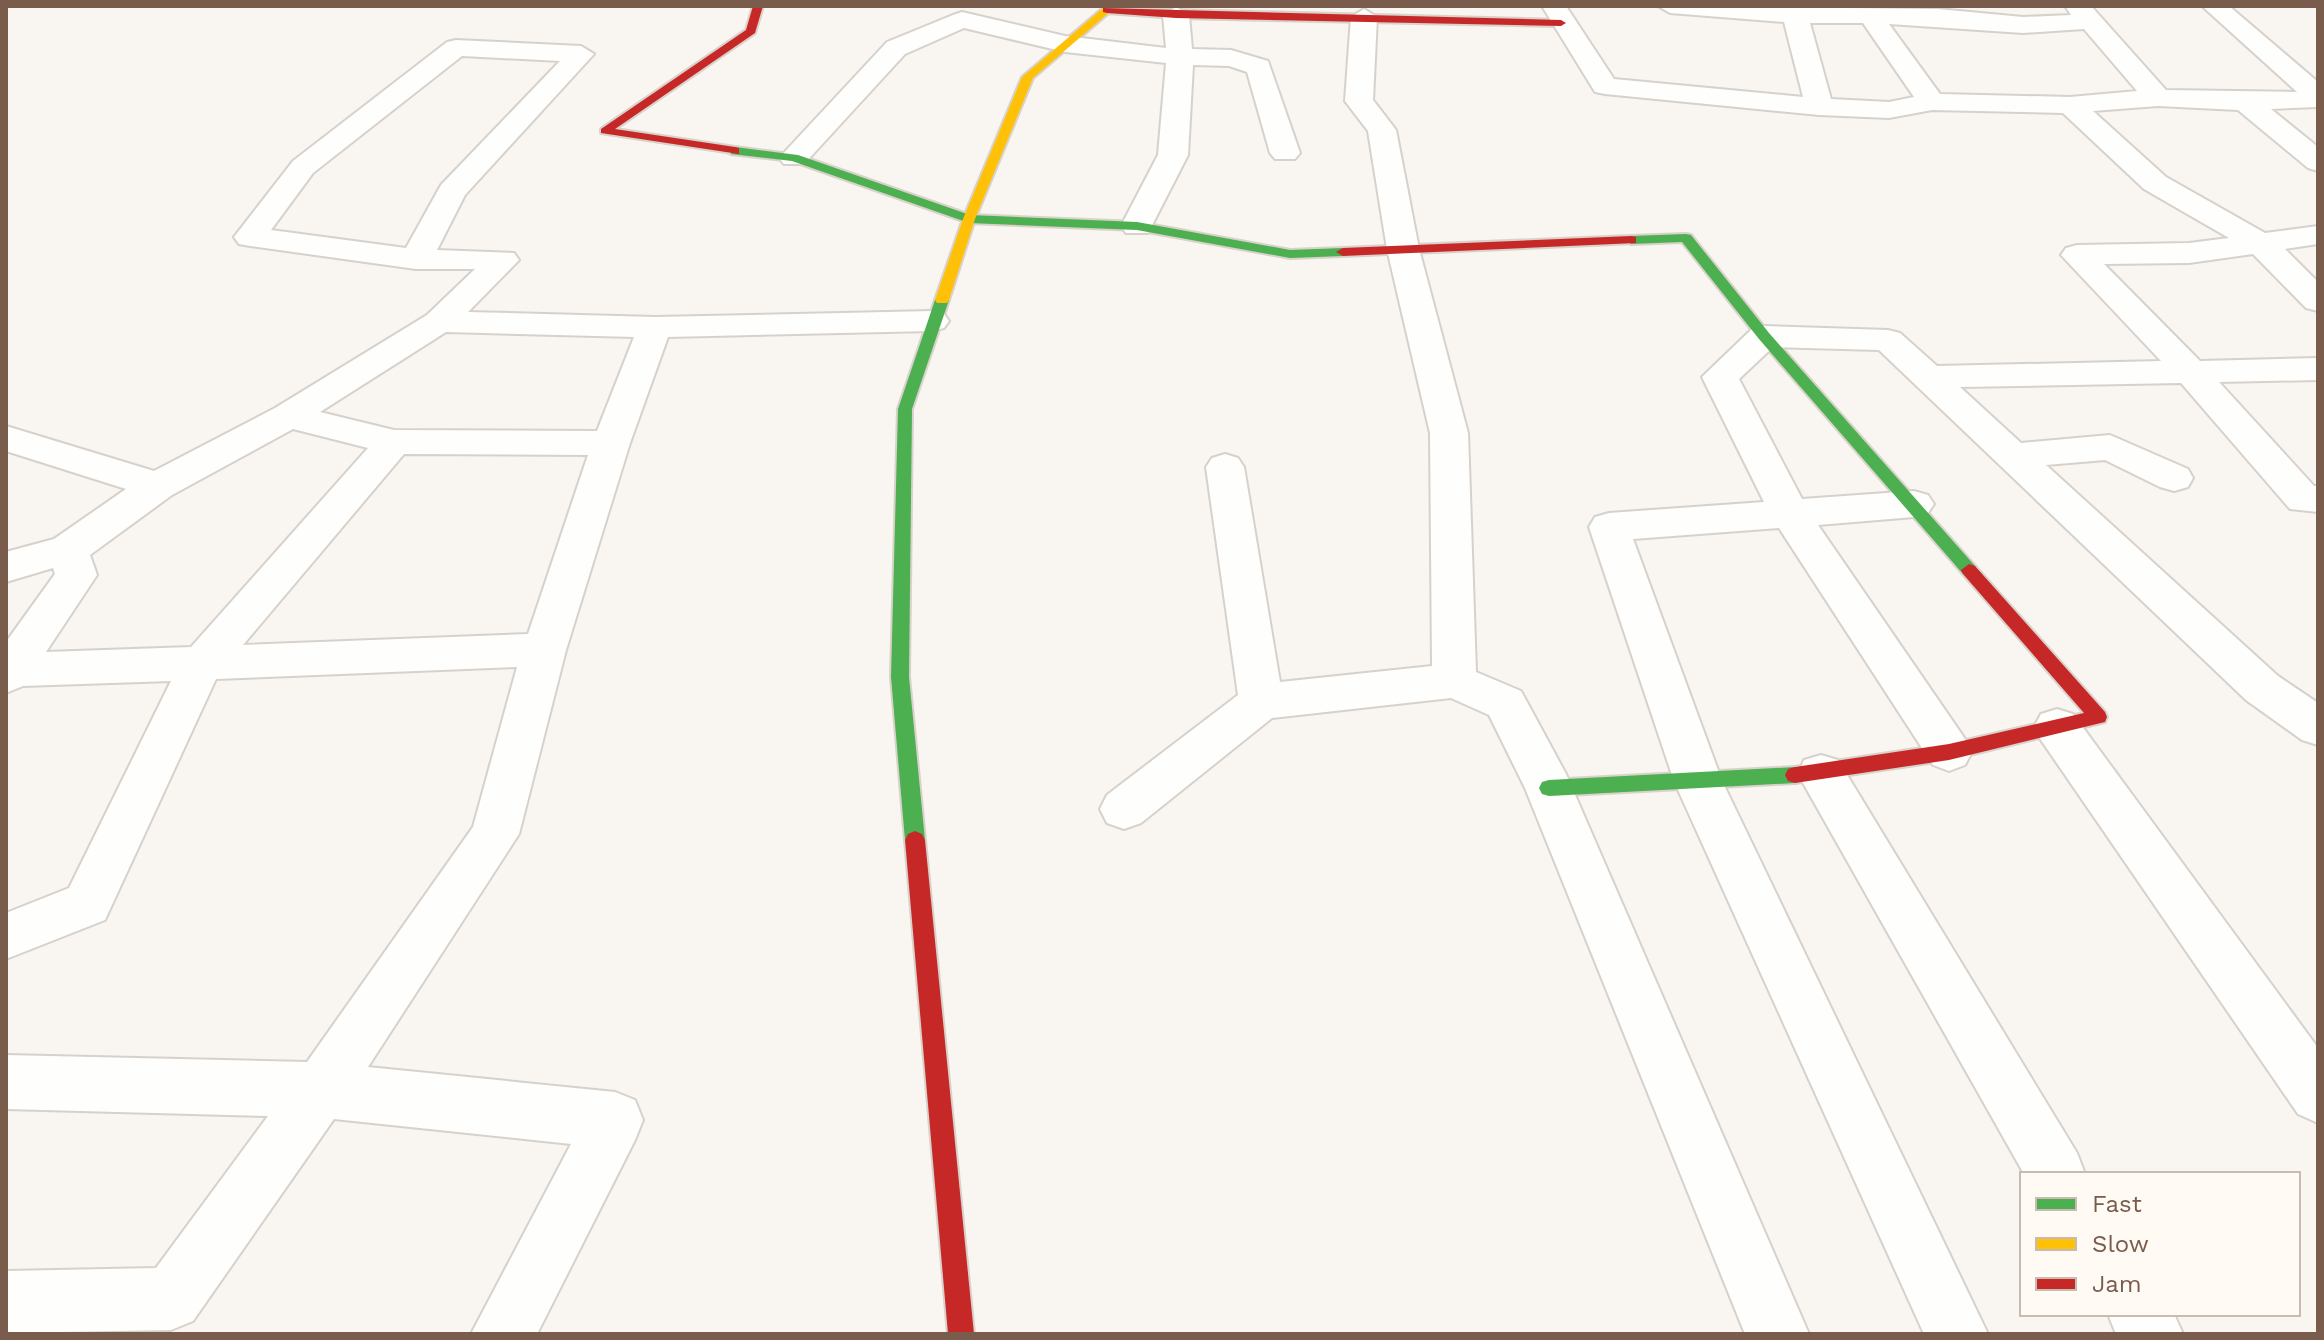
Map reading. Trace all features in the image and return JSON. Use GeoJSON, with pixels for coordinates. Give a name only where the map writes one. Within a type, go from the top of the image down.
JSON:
{"type":"FeatureCollection","features":[{"type":"Feature","properties":{"kind":"street"},"geometry":{"type":"LineString","coordinates":[[758,6],[751,31],[605,131],[678,145],[794,158],[969,219],[1137,226],[1290,254],[1686,238],[1764,336],[2098,717],[1949,752],[1821,774],[1549,788]]}},
{"type":"Feature","properties":{"kind":"street"},"geometry":{"type":"LineString","coordinates":[[1670,6],[1870,16],[1936,12],[2023,25],[2084,14],[2158,98]]}},
{"type":"Feature","properties":{"kind":"street"},"geometry":{"type":"LineString","coordinates":[[2214,6],[2318,97]]}},
{"type":"Feature","properties":{"kind":"street"},"geometry":{"type":"LineString","coordinates":[[961,1334],[900,677],[905,409],[932,321],[969,219],[1028,77],[1105,10],[1176,15],[1364,17],[1558,14],[1605,86],[1819,107],[1889,110],[1932,102],[2070,105],[2158,98],[2245,102],[2318,97]]}},
{"type":"Feature","properties":{"kind":"street"},"geometry":{"type":"LineString","coordinates":[[1794,11],[1819,107]]}},
{"type":"Feature","properties":{"kind":"street"},"geometry":{"type":"LineString","coordinates":[[1137,226],[1173,155],[1180,57],[1176,15]]}},
{"type":"Feature","properties":{"kind":"street"},"geometry":{"type":"LineString","coordinates":[[1870,16],[1932,102]]}},
{"type":"Feature","properties":{"kind":"street"},"geometry":{"type":"LineString","coordinates":[[1364,17],[1359,101],[1382,130],[1403,249],[1449,433],[1454,681]]}},
{"type":"Feature","properties":{"kind":"street"},"geometry":{"type":"LineString","coordinates":[[794,158],[896,48],[962,20],[1065,44],[1180,57],[1231,58],[1259,67],[1285,153]]}},
{"type":"Feature","properties":{"kind":"street"},"geometry":{"type":"LineString","coordinates":[[6,567],[68,550],[158,486],[288,416],[439,322],[503,260],[416,259],[250,237],[303,167],[456,48],[581,54],[452,191],[416,259]]}},
{"type":"Feature","properties":{"kind":"street"},"geometry":{"type":"LineString","coordinates":[[2245,102],[2318,162]]}},
{"type":"Feature","properties":{"kind":"street"},"geometry":{"type":"LineString","coordinates":[[2070,105],[2155,183],[2262,244],[2318,301]]}},
{"type":"Feature","properties":{"kind":"street"},"geometry":{"type":"LineString","coordinates":[[2155,183],[2147,205],[2189,253]]}},
{"type":"Feature","properties":{"kind":"street"},"geometry":{"type":"LineString","coordinates":[[2318,235],[2189,253],[2077,255],[2189,370],[2304,500],[2318,499]]}},
{"type":"Feature","properties":{"kind":"street"},"geometry":{"type":"LineString","coordinates":[[439,322],[655,327],[932,321]]}},
{"type":"Feature","properties":{"kind":"street"},"geometry":{"type":"LineString","coordinates":[[6,1302],[171,1299],[321,1090],[495,834],[544,650],[611,443],[655,327]]}},
{"type":"Feature","properties":{"kind":"street"},"geometry":{"type":"LineString","coordinates":[[1949,752],[1790,514],[1720,377],[1764,336],[1888,340],[2262,688],[2318,727]]}},
{"type":"Feature","properties":{"kind":"street"},"geometry":{"type":"LineString","coordinates":[[1927,377],[2318,369]]}},
{"type":"Feature","properties":{"kind":"street"},"geometry":{"type":"LineString","coordinates":[[288,416],[394,442],[611,443]]}},
{"type":"Feature","properties":{"kind":"street"},"geometry":{"type":"LineString","coordinates":[[6,438],[158,486]]}},
{"type":"Feature","properties":{"kind":"street"},"geometry":{"type":"LineString","coordinates":[[6,936],[87,904],[201,664],[394,442]]}},
{"type":"Feature","properties":{"kind":"street"},"geometry":{"type":"LineString","coordinates":[[2011,456],[2110,447],[2174,478]]}},
{"type":"Feature","properties":{"kind":"street"},"geometry":{"type":"LineString","coordinates":[[1225,467],[1261,702]]}},
{"type":"Feature","properties":{"kind":"street"},"geometry":{"type":"LineString","coordinates":[[1914,504],[1609,527],[1698,781],[1956,1334]]}},
{"type":"Feature","properties":{"kind":"street"},"geometry":{"type":"LineString","coordinates":[[8,673],[76,575],[68,550]]}},
{"type":"Feature","properties":{"kind":"street"},"geometry":{"type":"LineString","coordinates":[[8,673],[544,650]]}},
{"type":"Feature","properties":{"kind":"street"},"geometry":{"type":"LineString","coordinates":[[1124,809],[1261,702],[1454,681],[1505,703],[1549,788],[1777,1334]]}},
{"type":"Feature","properties":{"kind":"street"},"geometry":{"type":"LineString","coordinates":[[2057,727],[2318,1095]]}},
{"type":"Feature","properties":{"kind":"street"},"geometry":{"type":"LineString","coordinates":[[1821,774],[2055,1172]]}},
{"type":"Feature","properties":{"kind":"street"},"geometry":{"type":"LineString","coordinates":[[6,1082],[321,1090],[615,1120],[503,1334]]}},
{"type":"Feature","properties":{"kind":"street"},"geometry":{"type":"LineString","coordinates":[[2140,1316],[2151,1334]]}},
{"type":"Feature","properties":{"kind":"traffic: fast"},"geometry":{"type":"LineString","coordinates":[[735,151],[794,158],[969,219],[1137,226],[1290,254],[1343,252]]}},
{"type":"Feature","properties":{"kind":"traffic: fast"},"geometry":{"type":"LineString","coordinates":[[1631,240],[1686,238],[1764,336],[1969,570]]}},
{"type":"Feature","properties":{"kind":"traffic: fast"},"geometry":{"type":"LineString","coordinates":[[915,840],[900,677],[905,409],[942,300]]}},
{"type":"Feature","properties":{"kind":"traffic: fast"},"geometry":{"type":"LineString","coordinates":[[1549,788],[1795,775]]}},
{"type":"Feature","properties":{"kind":"traffic: slow"},"geometry":{"type":"LineString","coordinates":[[942,300],[969,219],[1028,77],[1107,10]]}},
{"type":"Feature","properties":{"kind":"traffic: jam"},"geometry":{"type":"LineString","coordinates":[[735,151],[605,131],[751,31],[758,6]]}},
{"type":"Feature","properties":{"kind":"traffic: jam"},"geometry":{"type":"LineString","coordinates":[[1107,10],[1176,15],[1561,23]]}},
{"type":"Feature","properties":{"kind":"traffic: jam"},"geometry":{"type":"LineString","coordinates":[[1343,252],[1631,240]]}},
{"type":"Feature","properties":{"kind":"traffic: jam"},"geometry":{"type":"LineString","coordinates":[[1795,775],[1949,752],[2098,717],[1969,570]]}},
{"type":"Feature","properties":{"kind":"traffic: jam"},"geometry":{"type":"LineString","coordinates":[[915,840],[961,1334]]}}]}
